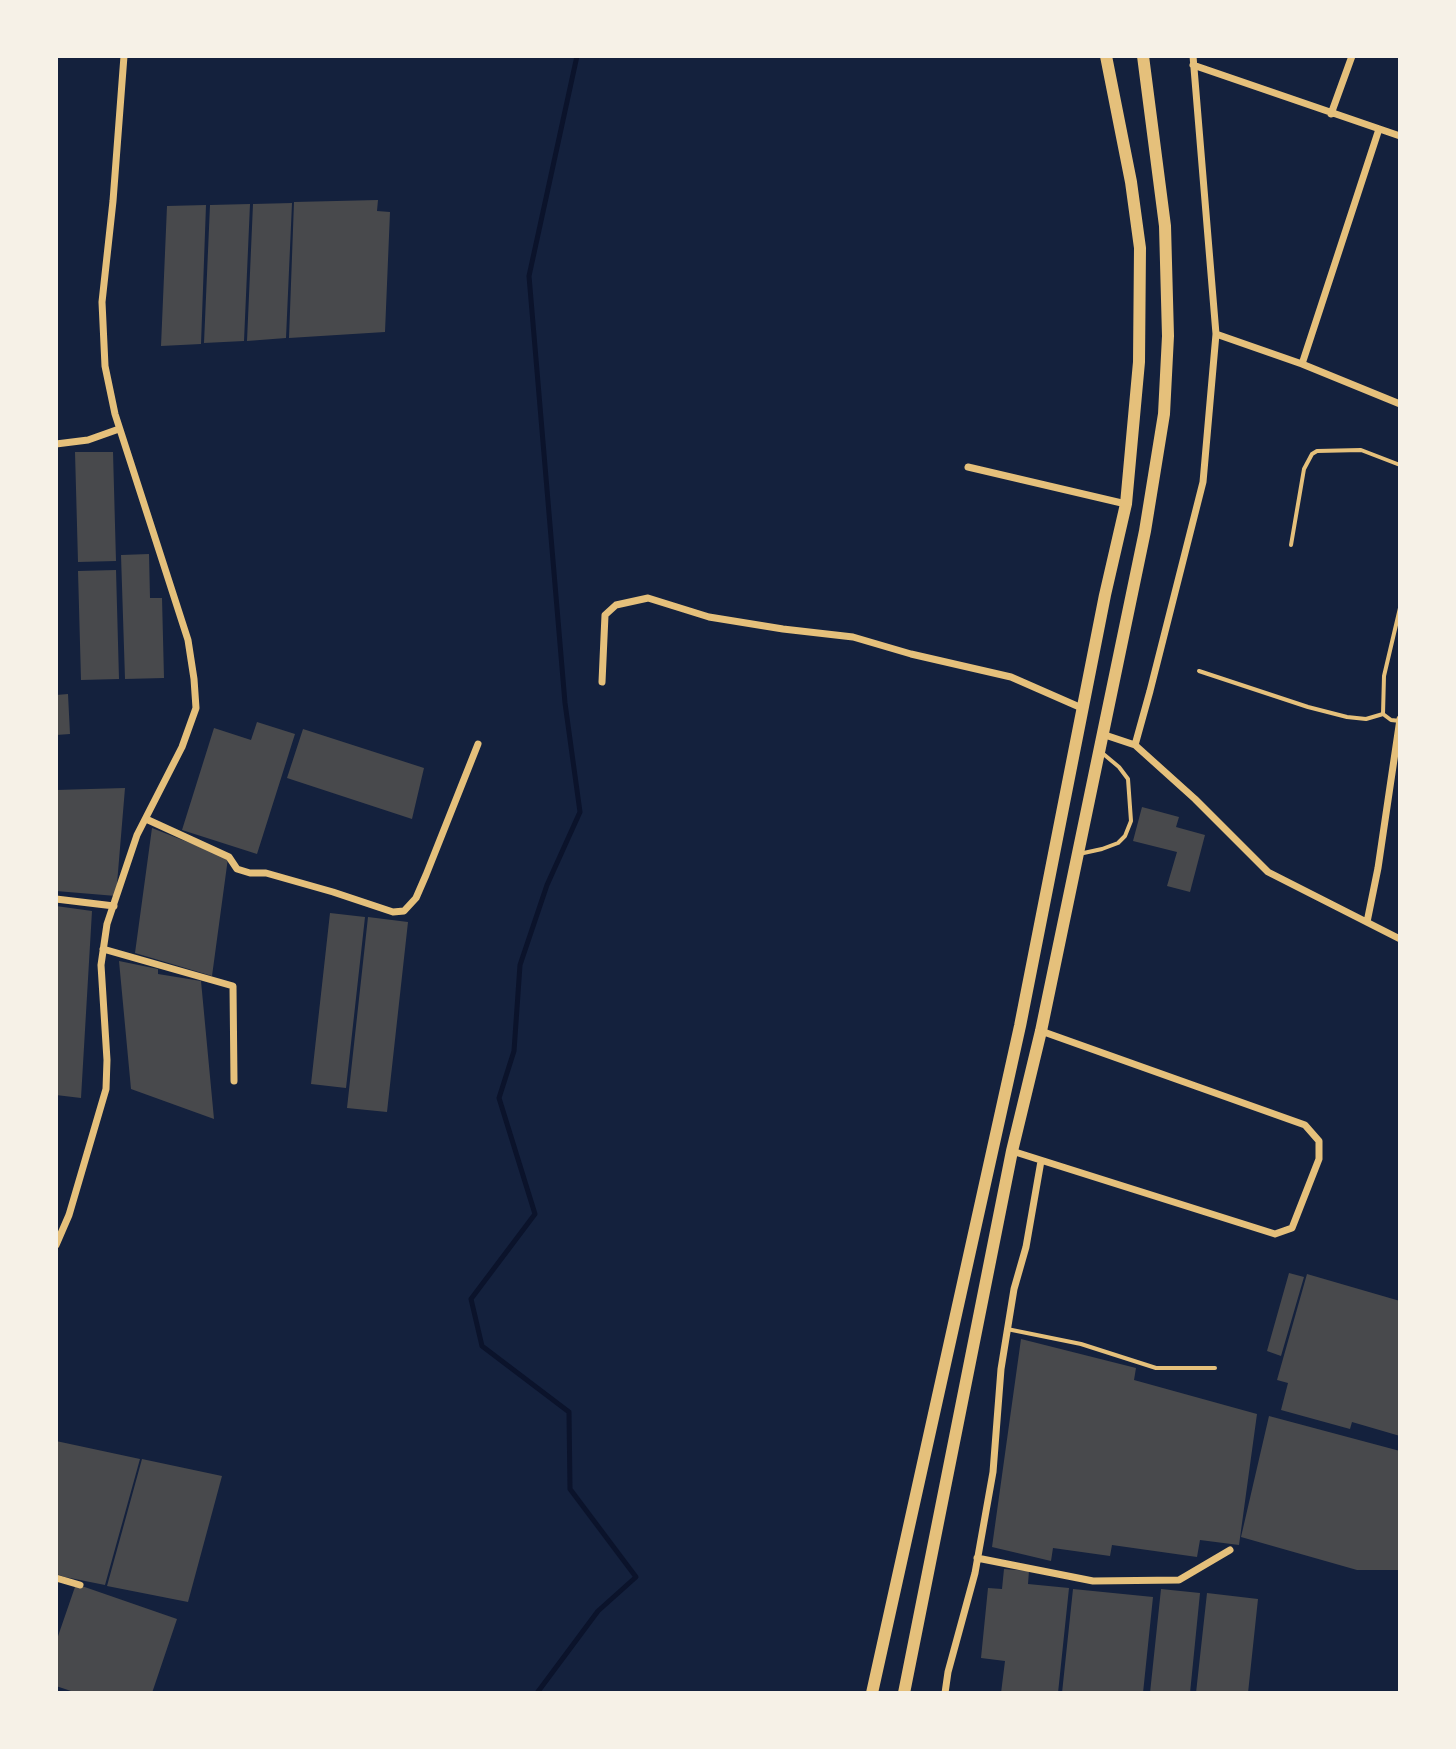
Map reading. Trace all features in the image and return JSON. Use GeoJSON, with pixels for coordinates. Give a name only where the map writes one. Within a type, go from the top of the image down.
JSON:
{"type":"FeatureCollection","features":[{"type":"Feature","properties":{"kind":"main road"},"geometry":{"type":"LineString","coordinates":[[872,1693],[1020,1026],[1105,595],[1126,504],[1139,362],[1140,248],[1131,182],[1106,56]]}},
{"type":"Feature","properties":{"kind":"main road"},"geometry":{"type":"LineString","coordinates":[[904,1693],[1012,1151],[1041,1031],[1145,531],[1164,414],[1168,336],[1165,226],[1143,56]]}},
{"type":"Feature","properties":{"kind":"street"},"geometry":{"type":"LineString","coordinates":[[56,1245],[69,1215],[106,1089],[101,965],[107,924],[137,835],[182,747],[196,708],[188,640],[119,429],[105,366],[102,302],[124,56]]}},
{"type":"Feature","properties":{"kind":"street"},"geometry":{"type":"LineString","coordinates":[[1331,114],[1352,56]]}},
{"type":"Feature","properties":{"kind":"street"},"geometry":{"type":"LineString","coordinates":[[1135,745],[1203,482],[1216,334],[1193,60],[1331,114],[1400,136]]}},
{"type":"Feature","properties":{"kind":"street"},"geometry":{"type":"LineString","coordinates":[[1302,364],[1379,129]]}},
{"type":"Feature","properties":{"kind":"street"},"geometry":{"type":"LineString","coordinates":[[1216,334],[1302,364],[1400,404]]}},
{"type":"Feature","properties":{"kind":"street"},"geometry":{"type":"LineString","coordinates":[[56,444],[88,440],[119,429]]}},
{"type":"Feature","properties":{"kind":"street"},"geometry":{"type":"LineString","coordinates":[[968,467],[1126,504]]}},
{"type":"Feature","properties":{"kind":"street"},"geometry":{"type":"LineString","coordinates":[[602,682],[605,615],[616,605],[648,598],[709,617],[853,637],[1011,677],[1084,709]]}},
{"type":"Feature","properties":{"kind":"street"},"geometry":{"type":"LineString","coordinates":[[1367,922],[1400,720]]}},
{"type":"Feature","properties":{"kind":"street"},"geometry":{"type":"LineString","coordinates":[[1102,734],[1135,745],[1268,872],[1400,939]]}},
{"type":"Feature","properties":{"kind":"street"},"geometry":{"type":"LineString","coordinates":[[146,819],[229,857],[237,869],[277,876],[393,912],[404,911],[416,898],[478,744]]}},
{"type":"Feature","properties":{"kind":"street"},"geometry":{"type":"LineString","coordinates":[[56,899],[114,906]]}},
{"type":"Feature","properties":{"kind":"street"},"geometry":{"type":"LineString","coordinates":[[103,949],[233,986],[234,1081]]}},
{"type":"Feature","properties":{"kind":"street"},"geometry":{"type":"LineString","coordinates":[[1012,1151],[1275,1234],[1292,1228],[1319,1159],[1319,1141],[1305,1125],[1041,1031]]}},
{"type":"Feature","properties":{"kind":"street"},"geometry":{"type":"LineString","coordinates":[[945,1693],[975,1573],[993,1472],[1007,1329],[1041,1161]]}},
{"type":"Feature","properties":{"kind":"street"},"geometry":{"type":"LineString","coordinates":[[977,1558],[1093,1581],[1179,1580],[1230,1550]]}},
{"type":"Feature","properties":{"kind":"street"},"geometry":{"type":"LineString","coordinates":[[56,1578],[80,1585]]}},
{"type":"Feature","properties":{"kind":"lane"},"geometry":{"type":"LineString","coordinates":[[1291,545],[1304,469],[1312,454],[1317,451],[1361,450],[1400,465]]}},
{"type":"Feature","properties":{"kind":"lane"},"geometry":{"type":"LineString","coordinates":[[1383,714],[1384,676],[1400,608]]}},
{"type":"Feature","properties":{"kind":"lane"},"geometry":{"type":"LineString","coordinates":[[1199,671],[1347,717],[1366,719],[1383,714]]}},
{"type":"Feature","properties":{"kind":"lane"},"geometry":{"type":"LineString","coordinates":[[1383,714],[1391,720],[1400,720]]}},
{"type":"Feature","properties":{"kind":"lane"},"geometry":{"type":"LineString","coordinates":[[1078,854],[1118,843],[1125,836],[1131,821],[1128,779],[1099,751]]}},
{"type":"Feature","properties":{"kind":"lane"},"geometry":{"type":"LineString","coordinates":[[1007,1329],[1081,1344],[1156,1368],[1215,1368]]}},
{"type":"Feature","properties":{"kind":"building"},"geometry":{"type":"Polygon","coordinates":[[[378,200],[377,211],[390,212],[385,332],[289,338],[294,202],[378,200]]]}},
{"type":"Feature","properties":{"kind":"building"},"geometry":{"type":"Polygon","coordinates":[[[292,203],[286,338],[247,341],[253,204],[292,203]]]}},
{"type":"Feature","properties":{"kind":"building"},"geometry":{"type":"Polygon","coordinates":[[[250,204],[244,341],[204,343],[210,205],[250,204]]]}},
{"type":"Feature","properties":{"kind":"building"},"geometry":{"type":"Polygon","coordinates":[[[206,205],[201,344],[161,346],[167,206],[206,205]]]}},
{"type":"Feature","properties":{"kind":"building"},"geometry":{"type":"Polygon","coordinates":[[[75,452],[113,452],[116,561],[78,562],[75,452]]]}},
{"type":"Feature","properties":{"kind":"building"},"geometry":{"type":"Polygon","coordinates":[[[149,554],[150,598],[162,598],[164,678],[125,679],[121,555],[149,554]]]}},
{"type":"Feature","properties":{"kind":"building"},"geometry":{"type":"Polygon","coordinates":[[[116,570],[119,679],[81,680],[78,571],[116,570]]]}},
{"type":"Feature","properties":{"kind":"building"},"geometry":{"type":"Polygon","coordinates":[[[68,694],[70,734],[56,735],[56,695],[68,694]]]}},
{"type":"Feature","properties":{"kind":"building"},"geometry":{"type":"Polygon","coordinates":[[[257,722],[295,734],[257,854],[182,830],[214,728],[251,740],[257,722]]]}},
{"type":"Feature","properties":{"kind":"building"},"geometry":{"type":"Polygon","coordinates":[[[303,729],[424,768],[412,819],[287,778],[303,729]]]}},
{"type":"Feature","properties":{"kind":"building"},"geometry":{"type":"Polygon","coordinates":[[[125,788],[116,896],[56,891],[56,790],[125,788]]]}},
{"type":"Feature","properties":{"kind":"building"},"geometry":{"type":"Polygon","coordinates":[[[1142,807],[1179,817],[1176,827],[1205,835],[1190,892],[1167,886],[1177,852],[1133,841],[1142,807]]]}},
{"type":"Feature","properties":{"kind":"building"},"geometry":{"type":"Polygon","coordinates":[[[152,828],[228,858],[212,976],[135,953],[152,828]]]}},
{"type":"Feature","properties":{"kind":"building"},"geometry":{"type":"Polygon","coordinates":[[[56,906],[92,911],[81,1098],[56,1095],[56,906]]]}},
{"type":"Feature","properties":{"kind":"building"},"geometry":{"type":"Polygon","coordinates":[[[330,913],[365,917],[346,1088],[311,1084],[330,913]]]}},
{"type":"Feature","properties":{"kind":"building"},"geometry":{"type":"Polygon","coordinates":[[[368,917],[408,922],[387,1112],[347,1108],[368,917]]]}},
{"type":"Feature","properties":{"kind":"building"},"geometry":{"type":"Polygon","coordinates":[[[119,961],[158,969],[158,974],[201,981],[214,1119],[131,1089],[119,961]]]}},
{"type":"Feature","properties":{"kind":"building"},"geometry":{"type":"Polygon","coordinates":[[[1289,1273],[1304,1277],[1281,1356],[1267,1351],[1289,1273]]]}},
{"type":"Feature","properties":{"kind":"building"},"geometry":{"type":"Polygon","coordinates":[[[1307,1274],[1400,1301],[1400,1436],[1352,1422],[1350,1429],[1281,1410],[1288,1383],[1277,1380],[1307,1274]]]}},
{"type":"Feature","properties":{"kind":"building"},"geometry":{"type":"Polygon","coordinates":[[[1021,1339],[1136,1368],[1134,1380],[1257,1414],[1239,1545],[1200,1540],[1197,1557],[1112,1545],[1110,1556],[1053,1548],[1051,1561],[992,1547],[1021,1339]]]}},
{"type":"Feature","properties":{"kind":"building"},"geometry":{"type":"Polygon","coordinates":[[[1269,1416],[1400,1451],[1399,1570],[1357,1570],[1241,1537],[1269,1416]]]}},
{"type":"Feature","properties":{"kind":"building"},"geometry":{"type":"Polygon","coordinates":[[[56,1441],[140,1459],[105,1585],[56,1574],[56,1441]]]}},
{"type":"Feature","properties":{"kind":"building"},"geometry":{"type":"Polygon","coordinates":[[[142,1459],[222,1476],[188,1602],[107,1586],[142,1459]]]}},
{"type":"Feature","properties":{"kind":"building"},"geometry":{"type":"Polygon","coordinates":[[[1004,1569],[1029,1571],[1028,1584],[1069,1588],[1058,1693],[1001,1693],[1005,1661],[981,1658],[988,1588],[1002,1589],[1004,1569]]]}},
{"type":"Feature","properties":{"kind":"building"},"geometry":{"type":"Polygon","coordinates":[[[76,1584],[177,1619],[152,1693],[77,1693],[56,1686],[56,1642],[76,1584]]]}},
{"type":"Feature","properties":{"kind":"building"},"geometry":{"type":"Polygon","coordinates":[[[1073,1589],[1153,1597],[1143,1693],[1062,1693],[1073,1589]]]}},
{"type":"Feature","properties":{"kind":"building"},"geometry":{"type":"Polygon","coordinates":[[[1161,1589],[1200,1593],[1190,1693],[1150,1693],[1161,1589]]]}},
{"type":"Feature","properties":{"kind":"building"},"geometry":{"type":"Polygon","coordinates":[[[1207,1593],[1258,1599],[1248,1693],[1196,1693],[1207,1593]]]}},
{"type":"Feature","properties":{"kind":"waterway"},"geometry":{"type":"LineString","coordinates":[[537,1693],[598,1611],[636,1577],[570,1489],[569,1412],[482,1346],[471,1299],[535,1214],[499,1098],[514,1051],[520,965],[547,885],[580,812],[565,703],[529,276],[577,56]]}}]}
